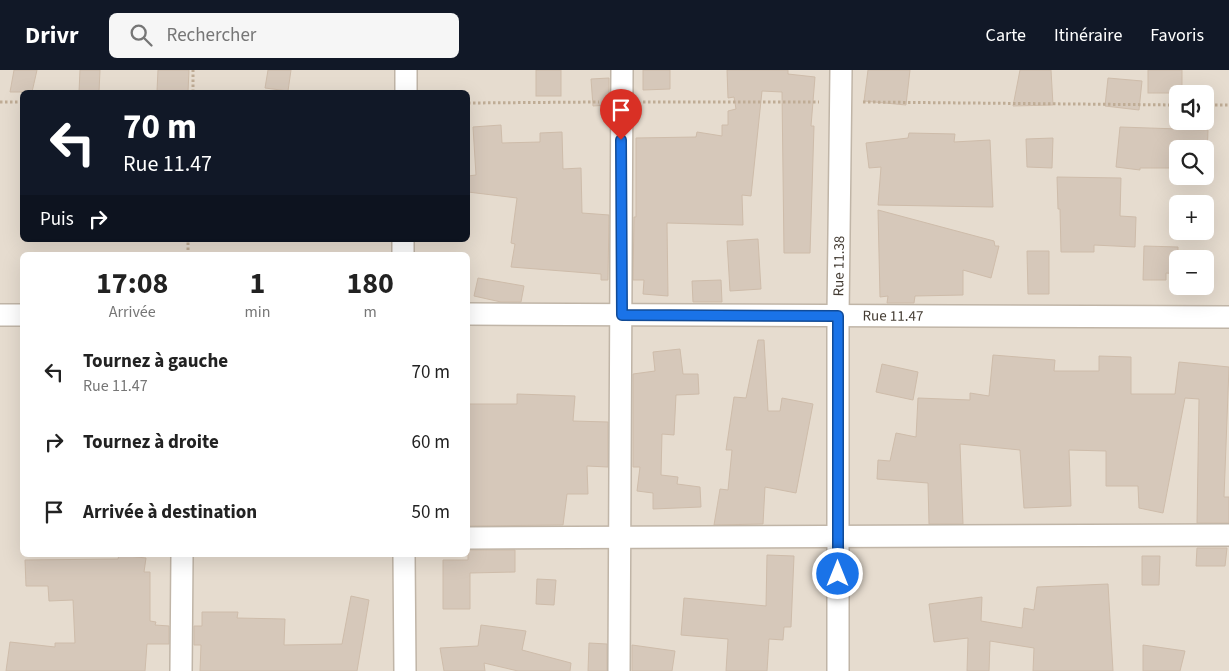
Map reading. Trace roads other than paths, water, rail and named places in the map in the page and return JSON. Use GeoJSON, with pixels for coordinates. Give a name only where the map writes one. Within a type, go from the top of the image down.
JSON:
{"type":"FeatureCollection","features":[{"type":"Feature","properties":{"kind":"street"},"geometry":{"type":"LineString","coordinates":[[406,70],[406,90]]}},
{"type":"Feature","properties":{"kind":"street"},"geometry":{"type":"LineString","coordinates":[[619,671],[622,70]]}},
{"type":"Feature","properties":{"kind":"street","name":"Rue 11.38"},"geometry":{"type":"LineString","coordinates":[[838,671],[840,70]]}},
{"type":"Feature","properties":{"kind":"street","name":"Rue 11.47"},"geometry":{"type":"LineString","coordinates":[[470,314],[1229,317]]}},
{"type":"Feature","properties":{"kind":"street"},"geometry":{"type":"LineString","coordinates":[[0,315],[20,315]]}},
{"type":"Feature","properties":{"kind":"street"},"geometry":{"type":"LineString","coordinates":[[470,538],[838,535],[1229,535]]}},
{"type":"Feature","properties":{"kind":"street"},"geometry":{"type":"LineString","coordinates":[[181,671],[182,557]]}},
{"type":"Feature","properties":{"kind":"street"},"geometry":{"type":"LineString","coordinates":[[404,557],[405,671]]}}]}
